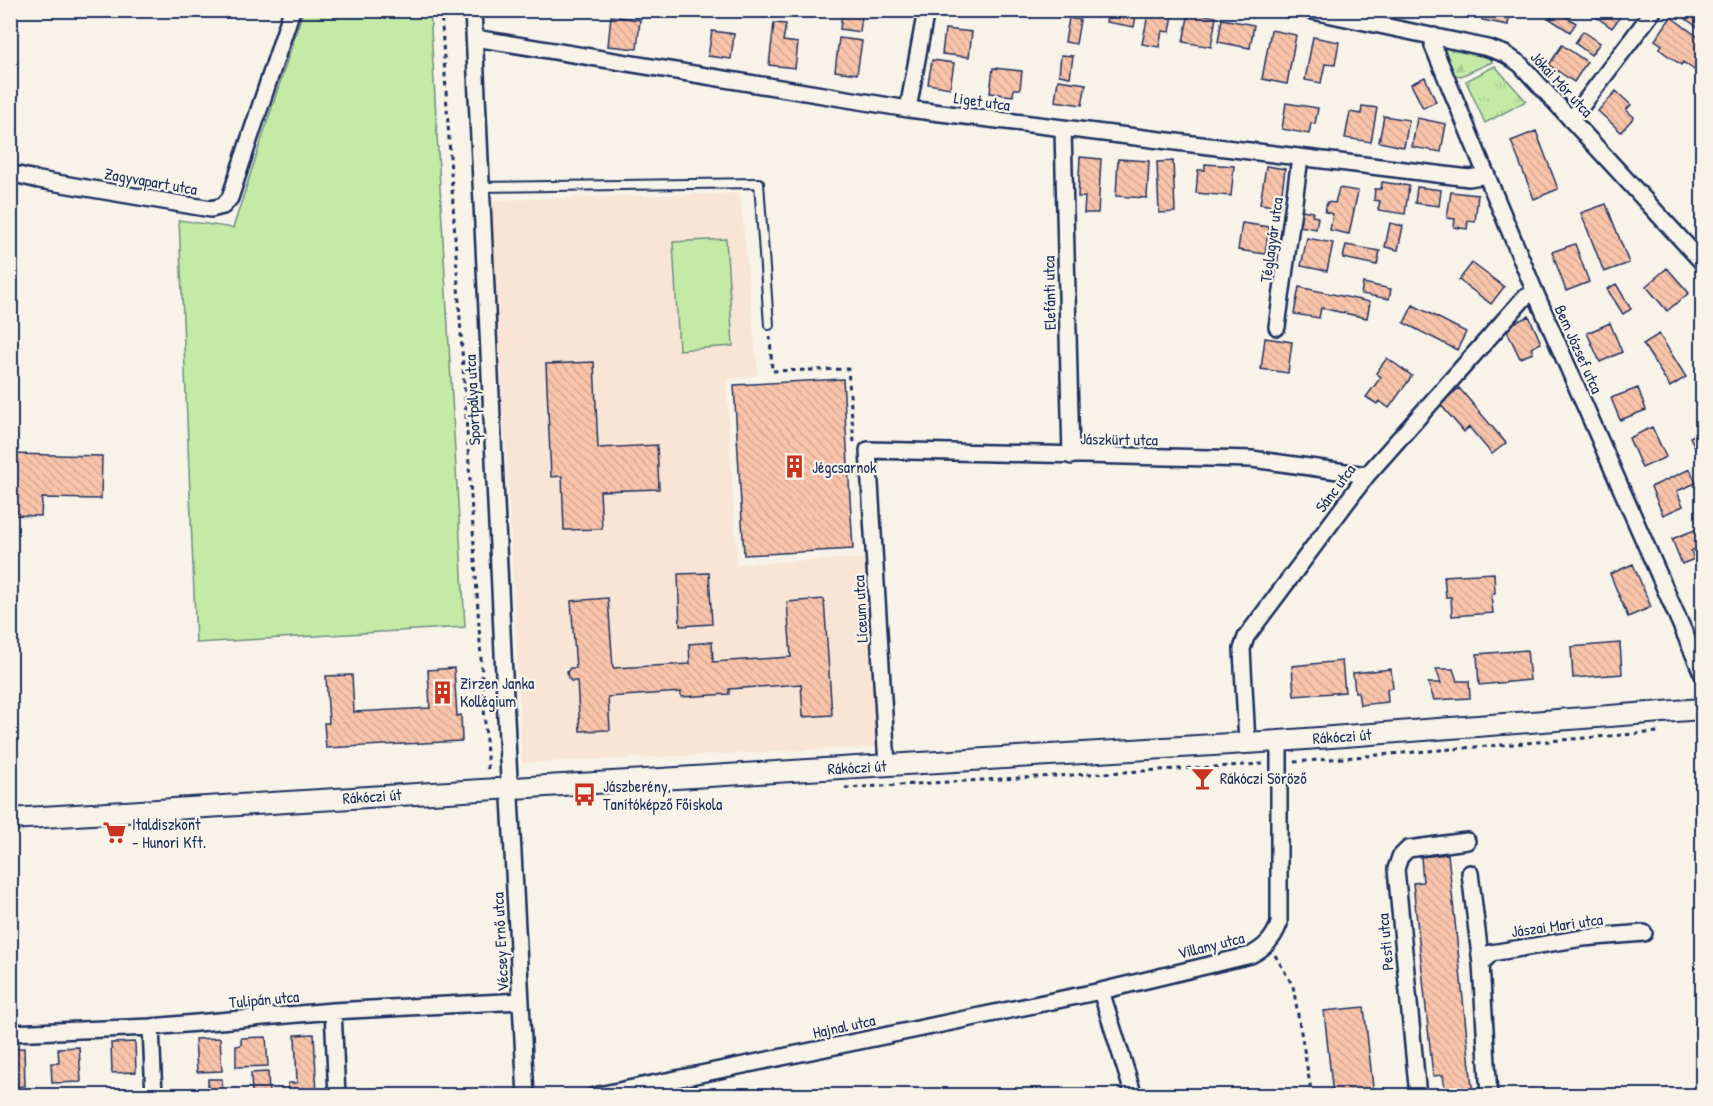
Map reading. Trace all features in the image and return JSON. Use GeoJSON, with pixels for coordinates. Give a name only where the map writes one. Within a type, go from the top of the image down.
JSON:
{"type":"FeatureCollection","features":[{"type":"Feature","properties":{"kind":"street","name":"Zagyvapart utca"},"geometry":{"type":"LineString","coordinates":[[10,173],[211,209],[223,206],[230,198],[292,10]]}},
{"type":"Feature","properties":{"kind":"street","name":"Sportpálya utca"},"geometry":{"type":"LineString","coordinates":[[473,10],[509,787]]}},
{"type":"Feature","properties":{"kind":"street"},"geometry":{"type":"LineString","coordinates":[[908,109],[926,10]]}},
{"type":"Feature","properties":{"kind":"street","name":"Jókai Mór utca"},"geometry":{"type":"LineString","coordinates":[[1308,10],[1434,36],[1505,54],[1520,64],[1702,262]]}},
{"type":"Feature","properties":{"kind":"street"},"geometry":{"type":"LineString","coordinates":[[1571,120],[1654,10]]}},
{"type":"Feature","properties":{"kind":"street","name":"Bem József utca"},"geometry":{"type":"LineString","coordinates":[[1434,36],[1433,46],[1535,292],[1702,673]]}},
{"type":"Feature","properties":{"kind":"street","name":"Liget utca"},"geometry":{"type":"LineString","coordinates":[[475,38],[908,109],[1063,130],[1469,178],[1487,175]]}},
{"type":"Feature","properties":{"kind":"street","name":"Elefánti utca"},"geometry":{"type":"LineString","coordinates":[[1063,130],[1071,456]]}},
{"type":"Feature","properties":{"kind":"street","name":"Téglagyár utca"},"geometry":{"type":"LineString","coordinates":[[1277,327],[1300,158]]}},
{"type":"Feature","properties":{"kind":"street","name":"Sánc utca"},"geometry":{"type":"LineString","coordinates":[[1247,743],[1242,649],[1246,637],[1367,475],[1524,298],[1535,292]]}},
{"type":"Feature","properties":{"kind":"street","name":"Jászkürt utca"},"geometry":{"type":"LineString","coordinates":[[862,449],[1252,459],[1367,475]]}},
{"type":"Feature","properties":{"kind":"street","name":"Líceum utca"},"geometry":{"type":"LineString","coordinates":[[862,449],[887,765]]}},
{"type":"Feature","properties":{"kind":"street","name":"Rákóczi út"},"geometry":{"type":"LineString","coordinates":[[10,819],[1279,741],[1702,709]]}},
{"type":"Feature","properties":{"kind":"street","name":"Villany utca"},"geometry":{"type":"LineString","coordinates":[[1101,991],[1251,955],[1263,949],[1274,938],[1279,924],[1279,741]]}},
{"type":"Feature","properties":{"kind":"street","name":"Vécsey Ernő utca"},"geometry":{"type":"LineString","coordinates":[[509,787],[526,1095]]}},
{"type":"Feature","properties":{"kind":"street","name":"Pesti utca"},"geometry":{"type":"LineString","coordinates":[[1418,1095],[1396,869],[1400,857],[1408,849],[1467,841]]}},
{"type":"Feature","properties":{"kind":"street"},"geometry":{"type":"LineString","coordinates":[[1470,873],[1481,964],[1489,1095]]}},
{"type":"Feature","properties":{"kind":"street","name":"Jászai Mari utca"},"geometry":{"type":"LineString","coordinates":[[1481,964],[1491,953],[1583,938],[1644,933]]}},
{"type":"Feature","properties":{"kind":"street"},"geometry":{"type":"LineString","coordinates":[[1101,991],[1134,1095]]}},
{"type":"Feature","properties":{"kind":"street","name":"Hajnal utca"},"geometry":{"type":"LineString","coordinates":[[594,1095],[1101,991]]}},
{"type":"Feature","properties":{"kind":"street","name":"Tulipán utca"},"geometry":{"type":"LineString","coordinates":[[10,1033],[151,1027],[333,1011],[521,1001]]}},
{"type":"Feature","properties":{"kind":"street"},"geometry":{"type":"LineString","coordinates":[[333,1011],[337,1095]]}},
{"type":"Feature","properties":{"kind":"street"},"geometry":{"type":"LineString","coordinates":[[151,1027],[154,1095]]}},
{"type":"Feature","properties":{"kind":"lane"},"geometry":{"type":"LineString","coordinates":[[480,187],[759,183],[769,325]]}},
{"type":"Feature","properties":{"kind":"path"},"geometry":{"type":"LineString","coordinates":[[441,10],[488,762]]}},
{"type":"Feature","properties":{"kind":"path"},"geometry":{"type":"LineString","coordinates":[[769,325],[772,370],[848,369],[862,449]]}},
{"type":"Feature","properties":{"kind":"path"},"geometry":{"type":"LineString","coordinates":[[1269,943],[1293,986],[1312,1095]]}},
{"type":"Feature","properties":{"kind":"shaded area"},"geometry":{"type":"Polygon","coordinates":[[[740,193],[758,375],[726,380],[737,564],[867,558],[876,747],[522,763],[491,200],[740,193]]]}},
{"type":"Feature","properties":{"kind":"green space"},"geometry":{"type":"Polygon","coordinates":[[[303,11],[430,11],[465,627],[196,643],[179,220],[233,228],[303,11]]]}},
{"type":"Feature","properties":{"kind":"green space"},"geometry":{"type":"Polygon","coordinates":[[[1444,45],[1488,53],[1492,62],[1461,76],[1455,75],[1443,51],[1444,45]]]}},
{"type":"Feature","properties":{"kind":"green space"},"geometry":{"type":"Polygon","coordinates":[[[1495,66],[1526,101],[1485,123],[1466,81],[1495,66]]]}},
{"type":"Feature","properties":{"kind":"green space"},"geometry":{"type":"Polygon","coordinates":[[[726,239],[733,346],[679,350],[673,242],[726,239]]]}},
{"type":"Feature","properties":{"kind":"building"},"geometry":{"type":"Polygon","coordinates":[[[1073,10],[1098,10],[1096,18],[1072,13],[1073,10]]]}},
{"type":"Feature","properties":{"kind":"building"},"geometry":{"type":"Polygon","coordinates":[[[1108,10],[1137,10],[1134,27],[1106,22],[1108,10]]]}},
{"type":"Feature","properties":{"kind":"building"},"geometry":{"type":"Polygon","coordinates":[[[1149,10],[1174,10],[1170,32],[1162,31],[1159,47],[1142,44],[1149,10]]]}},
{"type":"Feature","properties":{"kind":"building"},"geometry":{"type":"Polygon","coordinates":[[[1446,10],[1471,10],[1470,15],[1446,10]]]}},
{"type":"Feature","properties":{"kind":"building"},"geometry":{"type":"Polygon","coordinates":[[[1484,10],[1516,10],[1515,15],[1510,14],[1508,25],[1482,20],[1484,10]]]}},
{"type":"Feature","properties":{"kind":"building"},"geometry":{"type":"Polygon","coordinates":[[[1556,10],[1576,23],[1570,32],[1550,19],[1556,10]]]}},
{"type":"Feature","properties":{"kind":"building"},"geometry":{"type":"Polygon","coordinates":[[[1595,10],[1625,10],[1612,28],[1592,14],[1595,10]]]}},
{"type":"Feature","properties":{"kind":"building"},"geometry":{"type":"Polygon","coordinates":[[[1686,10],[1702,10],[1702,23],[1699,28],[1686,19],[1690,13],[1686,10]]]}},
{"type":"Feature","properties":{"kind":"building"},"geometry":{"type":"Polygon","coordinates":[[[1189,12],[1216,17],[1211,47],[1183,42],[1189,12]]]}},
{"type":"Feature","properties":{"kind":"building"},"geometry":{"type":"Polygon","coordinates":[[[842,13],[862,15],[860,32],[840,29],[842,13]]]}},
{"type":"Feature","properties":{"kind":"building"},"geometry":{"type":"Polygon","coordinates":[[[611,16],[640,20],[637,49],[608,46],[611,16]]]}},
{"type":"Feature","properties":{"kind":"building"},"geometry":{"type":"Polygon","coordinates":[[[1671,17],[1702,40],[1702,71],[1700,74],[1683,62],[1681,65],[1659,49],[1662,45],[1655,40],[1671,17]]]}},
{"type":"Feature","properties":{"kind":"building"},"geometry":{"type":"Polygon","coordinates":[[[1069,18],[1080,20],[1076,44],[1065,42],[1069,18]]]}},
{"type":"Feature","properties":{"kind":"building"},"geometry":{"type":"Polygon","coordinates":[[[1222,19],[1254,25],[1250,48],[1218,42],[1222,19]]]}},
{"type":"Feature","properties":{"kind":"building"},"geometry":{"type":"Polygon","coordinates":[[[774,23],[786,24],[783,41],[798,43],[795,68],[769,65],[774,23]]]}},
{"type":"Feature","properties":{"kind":"building"},"geometry":{"type":"Polygon","coordinates":[[[945,29],[972,32],[969,57],[942,54],[945,29]]]}},
{"type":"Feature","properties":{"kind":"building"},"geometry":{"type":"Polygon","coordinates":[[[1271,30],[1296,35],[1287,84],[1262,79],[1271,30]]]}},
{"type":"Feature","properties":{"kind":"building"},"geometry":{"type":"Polygon","coordinates":[[[712,31],[734,34],[731,59],[708,56],[712,31]]]}},
{"type":"Feature","properties":{"kind":"building"},"geometry":{"type":"Polygon","coordinates":[[[1583,31],[1600,43],[1591,55],[1575,43],[1583,31]]]}},
{"type":"Feature","properties":{"kind":"building"},"geometry":{"type":"Polygon","coordinates":[[[1313,37],[1339,42],[1335,65],[1325,64],[1321,83],[1305,80],[1313,37]]]}},
{"type":"Feature","properties":{"kind":"building"},"geometry":{"type":"Polygon","coordinates":[[[839,38],[862,41],[857,74],[835,71],[839,38]]]}},
{"type":"Feature","properties":{"kind":"building"},"geometry":{"type":"Polygon","coordinates":[[[1562,45],[1587,62],[1574,82],[1549,65],[1562,45]]]}},
{"type":"Feature","properties":{"kind":"building"},"geometry":{"type":"Polygon","coordinates":[[[1061,55],[1073,56],[1070,77],[1059,75],[1061,55]]]}},
{"type":"Feature","properties":{"kind":"building"},"geometry":{"type":"Polygon","coordinates":[[[932,60],[954,63],[950,88],[928,84],[932,60]]]}},
{"type":"Feature","properties":{"kind":"building"},"geometry":{"type":"Polygon","coordinates":[[[993,68],[1022,71],[1020,89],[1014,89],[1013,96],[990,93],[993,68]]]}},
{"type":"Feature","properties":{"kind":"building"},"geometry":{"type":"Polygon","coordinates":[[[1425,77],[1436,102],[1423,108],[1411,84],[1425,77]]]}},
{"type":"Feature","properties":{"kind":"building"},"geometry":{"type":"Polygon","coordinates":[[[1058,80],[1086,84],[1082,105],[1055,101],[1058,80]]]}},
{"type":"Feature","properties":{"kind":"building"},"geometry":{"type":"Polygon","coordinates":[[[1616,91],[1631,105],[1626,110],[1634,117],[1621,132],[1598,111],[1616,91]]]}},
{"type":"Feature","properties":{"kind":"building"},"geometry":{"type":"Polygon","coordinates":[[[1286,103],[1318,108],[1315,124],[1311,123],[1309,134],[1282,129],[1286,103]]]}},
{"type":"Feature","properties":{"kind":"building"},"geometry":{"type":"Polygon","coordinates":[[[1362,106],[1377,108],[1371,142],[1345,138],[1350,112],[1361,114],[1362,106]]]}},
{"type":"Feature","properties":{"kind":"building"},"geometry":{"type":"Polygon","coordinates":[[[1384,116],[1409,120],[1404,147],[1379,142],[1384,116]]]}},
{"type":"Feature","properties":{"kind":"building"},"geometry":{"type":"Polygon","coordinates":[[[1417,118],[1446,124],[1441,152],[1412,147],[1417,118]]]}},
{"type":"Feature","properties":{"kind":"building"},"geometry":{"type":"Polygon","coordinates":[[[1536,131],[1558,189],[1534,199],[1511,141],[1536,131]]]}},
{"type":"Feature","properties":{"kind":"building"},"geometry":{"type":"Polygon","coordinates":[[[1080,157],[1101,159],[1098,213],[1084,213],[1085,197],[1078,197],[1080,157]]]}},
{"type":"Feature","properties":{"kind":"building"},"geometry":{"type":"Polygon","coordinates":[[[1118,159],[1149,161],[1147,198],[1116,196],[1118,159]]]}},
{"type":"Feature","properties":{"kind":"building"},"geometry":{"type":"Polygon","coordinates":[[[1173,161],[1175,212],[1159,213],[1157,162],[1173,161]]]}},
{"type":"Feature","properties":{"kind":"building"},"geometry":{"type":"Polygon","coordinates":[[[1205,164],[1234,166],[1231,196],[1196,193],[1198,170],[1205,170],[1205,164]]]}},
{"type":"Feature","properties":{"kind":"building"},"geometry":{"type":"Polygon","coordinates":[[[1266,166],[1285,169],[1280,207],[1260,204],[1266,166]]]}},
{"type":"Feature","properties":{"kind":"building"},"geometry":{"type":"Polygon","coordinates":[[[1382,182],[1409,186],[1405,214],[1378,210],[1380,201],[1374,200],[1375,189],[1381,189],[1382,182]]]}},
{"type":"Feature","properties":{"kind":"building"},"geometry":{"type":"Polygon","coordinates":[[[1417,187],[1441,190],[1439,206],[1415,203],[1417,187]]]}},
{"type":"Feature","properties":{"kind":"building"},"geometry":{"type":"Polygon","coordinates":[[[1339,188],[1358,191],[1349,234],[1330,230],[1333,214],[1325,212],[1327,202],[1335,203],[1339,188]]]}},
{"type":"Feature","properties":{"kind":"building"},"geometry":{"type":"Polygon","coordinates":[[[1451,192],[1478,195],[1475,222],[1468,221],[1467,229],[1454,227],[1455,219],[1447,218],[1451,192]]]}},
{"type":"Feature","properties":{"kind":"building"},"geometry":{"type":"Polygon","coordinates":[[[1606,204],[1629,263],[1604,272],[1581,213],[1606,204]]]}},
{"type":"Feature","properties":{"kind":"building"},"geometry":{"type":"Polygon","coordinates":[[[1302,210],[1313,212],[1312,216],[1318,217],[1316,229],[1299,226],[1302,210]]]}},
{"type":"Feature","properties":{"kind":"building"},"geometry":{"type":"Polygon","coordinates":[[[1242,223],[1269,227],[1265,254],[1238,250],[1242,223]]]}},
{"type":"Feature","properties":{"kind":"building"},"geometry":{"type":"Polygon","coordinates":[[[1390,223],[1403,226],[1398,250],[1385,247],[1390,223]]]}},
{"type":"Feature","properties":{"kind":"building"},"geometry":{"type":"Polygon","coordinates":[[[1307,238],[1333,243],[1327,271],[1301,266],[1307,238]]]}},
{"type":"Feature","properties":{"kind":"building"},"geometry":{"type":"Polygon","coordinates":[[[1575,244],[1589,282],[1566,291],[1552,252],[1575,244]]]}},
{"type":"Feature","properties":{"kind":"building"},"geometry":{"type":"Polygon","coordinates":[[[1346,245],[1380,251],[1377,265],[1343,258],[1346,245]]]}},
{"type":"Feature","properties":{"kind":"building"},"geometry":{"type":"Polygon","coordinates":[[[1472,263],[1504,287],[1491,304],[1459,280],[1472,263]]]}},
{"type":"Feature","properties":{"kind":"building"},"geometry":{"type":"Polygon","coordinates":[[[1667,268],[1689,293],[1667,311],[1646,286],[1667,268]]]}},
{"type":"Feature","properties":{"kind":"building"},"geometry":{"type":"Polygon","coordinates":[[[1363,283],[1391,289],[1389,299],[1361,294],[1363,283]]]}},
{"type":"Feature","properties":{"kind":"building"},"geometry":{"type":"Polygon","coordinates":[[[1616,284],[1631,309],[1623,314],[1607,289],[1616,284]]]}},
{"type":"Feature","properties":{"kind":"building"},"geometry":{"type":"Polygon","coordinates":[[[1299,287],[1370,302],[1367,318],[1321,308],[1319,318],[1294,314],[1299,287]]]}},
{"type":"Feature","properties":{"kind":"building"},"geometry":{"type":"Polygon","coordinates":[[[1413,305],[1466,332],[1457,350],[1404,323],[1413,305]]]}},
{"type":"Feature","properties":{"kind":"building"},"geometry":{"type":"Polygon","coordinates":[[[1529,316],[1541,343],[1531,348],[1533,353],[1520,358],[1505,327],[1529,316]]]}},
{"type":"Feature","properties":{"kind":"building"},"geometry":{"type":"Polygon","coordinates":[[[1610,323],[1622,352],[1600,362],[1587,333],[1610,323]]]}},
{"type":"Feature","properties":{"kind":"building"},"geometry":{"type":"Polygon","coordinates":[[[1659,334],[1686,377],[1670,387],[1643,344],[1659,334]]]}},
{"type":"Feature","properties":{"kind":"building"},"geometry":{"type":"Polygon","coordinates":[[[1265,338],[1292,342],[1288,373],[1261,369],[1265,338]]]}},
{"type":"Feature","properties":{"kind":"building"},"geometry":{"type":"Polygon","coordinates":[[[1387,358],[1412,376],[1389,408],[1379,401],[1377,404],[1366,397],[1381,377],[1376,373],[1387,358]]]}},
{"type":"Feature","properties":{"kind":"building"},"geometry":{"type":"Polygon","coordinates":[[[594,362],[598,448],[657,445],[659,489],[600,491],[602,529],[564,530],[562,476],[551,477],[546,364],[594,362]]]}},
{"type":"Feature","properties":{"kind":"building","name":"Jégcsarnok"},"geometry":{"type":"Polygon","coordinates":[[[843,379],[853,549],[744,555],[734,385],[843,379]]]}},
{"type":"Feature","properties":{"kind":"building"},"geometry":{"type":"Polygon","coordinates":[[[1459,388],[1506,443],[1492,454],[1469,427],[1464,432],[1440,404],[1459,388]]]}},
{"type":"Feature","properties":{"kind":"building"},"geometry":{"type":"Polygon","coordinates":[[[1638,388],[1646,410],[1620,420],[1611,398],[1638,388]]]}},
{"type":"Feature","properties":{"kind":"building"},"geometry":{"type":"Polygon","coordinates":[[[1652,427],[1666,457],[1642,468],[1629,438],[1652,427]]]}},
{"type":"Feature","properties":{"kind":"building"},"geometry":{"type":"Polygon","coordinates":[[[1702,431],[1702,453],[1699,455],[1690,437],[1702,431]]]}},
{"type":"Feature","properties":{"kind":"building"},"geometry":{"type":"Polygon","coordinates":[[[10,454],[102,456],[101,499],[42,498],[41,516],[10,515],[10,454]]]}},
{"type":"Feature","properties":{"kind":"building"},"geometry":{"type":"Polygon","coordinates":[[[1690,469],[1696,483],[1677,491],[1683,506],[1663,515],[1651,487],[1690,469]]]}},
{"type":"Feature","properties":{"kind":"building"},"geometry":{"type":"Polygon","coordinates":[[[1702,527],[1701,547],[1691,551],[1694,559],[1682,564],[1672,539],[1702,527]]]}},
{"type":"Feature","properties":{"kind":"building"},"geometry":{"type":"Polygon","coordinates":[[[1633,564],[1651,607],[1628,617],[1610,574],[1633,564]]]}},
{"type":"Feature","properties":{"kind":"building"},"geometry":{"type":"Polygon","coordinates":[[[709,573],[712,624],[680,626],[678,574],[709,573]]]}},
{"type":"Feature","properties":{"kind":"building"},"geometry":{"type":"Polygon","coordinates":[[[1494,573],[1495,593],[1491,594],[1493,613],[1452,616],[1451,597],[1446,597],[1444,576],[1494,573]]]}},
{"type":"Feature","properties":{"kind":"building"},"geometry":{"type":"Polygon","coordinates":[[[608,598],[613,668],[690,664],[689,644],[712,642],[713,662],[791,657],[787,602],[824,599],[832,715],[803,717],[801,684],[729,689],[729,694],[681,697],[681,692],[608,697],[610,730],[580,731],[577,681],[571,681],[567,672],[570,668],[576,668],[571,601],[608,598]]]}},
{"type":"Feature","properties":{"kind":"building"},"geometry":{"type":"Polygon","coordinates":[[[1620,643],[1622,674],[1573,678],[1571,647],[1620,643]]]}},
{"type":"Feature","properties":{"kind":"building"},"geometry":{"type":"Polygon","coordinates":[[[1527,650],[1530,680],[1479,685],[1477,654],[1527,650]]]}},
{"type":"Feature","properties":{"kind":"building"},"geometry":{"type":"Polygon","coordinates":[[[1342,661],[1345,692],[1294,696],[1292,666],[1342,661]]]}},
{"type":"Feature","properties":{"kind":"building","name":"Zirzen Janka Kollégium"},"geometry":{"type":"Polygon","coordinates":[[[454,668],[457,716],[461,715],[462,741],[326,748],[324,723],[329,723],[326,676],[352,675],[354,712],[430,708],[428,670],[454,668]]]}},
{"type":"Feature","properties":{"kind":"building"},"geometry":{"type":"Polygon","coordinates":[[[1391,669],[1393,688],[1387,689],[1388,702],[1360,705],[1358,692],[1355,692],[1353,673],[1391,669]]]}},
{"type":"Feature","properties":{"kind":"building"},"geometry":{"type":"Polygon","coordinates":[[[1436,669],[1453,669],[1457,681],[1469,681],[1470,698],[1434,700],[1428,683],[1441,683],[1436,669]]]}},
{"type":"Feature","properties":{"kind":"building"},"geometry":{"type":"Polygon","coordinates":[[[1448,854],[1473,1096],[1446,1096],[1443,1075],[1433,1076],[1413,883],[1423,882],[1421,857],[1448,854]]]}},
{"type":"Feature","properties":{"kind":"building"},"geometry":{"type":"Polygon","coordinates":[[[1364,1007],[1374,1096],[1333,1096],[1324,1011],[1364,1007]]]}},
{"type":"Feature","properties":{"kind":"building"},"geometry":{"type":"Polygon","coordinates":[[[314,1034],[317,1096],[289,1096],[288,1083],[297,1083],[295,1035],[314,1034]]]}},
{"type":"Feature","properties":{"kind":"building"},"geometry":{"type":"Polygon","coordinates":[[[266,1037],[268,1066],[236,1067],[236,1046],[241,1045],[241,1038],[266,1037]]]}},
{"type":"Feature","properties":{"kind":"building"},"geometry":{"type":"Polygon","coordinates":[[[220,1038],[222,1071],[197,1072],[195,1039],[220,1038]]]}},
{"type":"Feature","properties":{"kind":"building"},"geometry":{"type":"Polygon","coordinates":[[[135,1042],[136,1072],[112,1073],[111,1043],[135,1042]]]}},
{"type":"Feature","properties":{"kind":"building"},"geometry":{"type":"Polygon","coordinates":[[[79,1047],[81,1082],[52,1083],[51,1063],[59,1063],[58,1048],[79,1047]]]}},
{"type":"Feature","properties":{"kind":"building"},"geometry":{"type":"Polygon","coordinates":[[[24,1048],[25,1086],[10,1087],[10,1049],[24,1048]]]}},
{"type":"Feature","properties":{"kind":"building"},"geometry":{"type":"Polygon","coordinates":[[[268,1072],[269,1096],[252,1096],[251,1073],[268,1072]]]}},
{"type":"Feature","properties":{"kind":"building"},"geometry":{"type":"Polygon","coordinates":[[[208,1079],[222,1079],[223,1096],[208,1096],[208,1079]]]}},
{"type":"Feature","properties":{"kind":"place","name":"Jégcsarnok"},"geometry":{"type":"Point","coordinates":[794,467]}},
{"type":"Feature","properties":{"kind":"place","name":"Zirzen Janka Kollégium"},"geometry":{"type":"Point","coordinates":[442,692]}},
{"type":"Feature","properties":{"kind":"place","name":"Rákóczi Söröző"},"geometry":{"type":"Point","coordinates":[1202,778]}},
{"type":"Feature","properties":{"kind":"place","name":"Jászberény, Tanítóképző Főiskola"},"geometry":{"type":"Point","coordinates":[585,795]}},
{"type":"Feature","properties":{"kind":"place","name":"Italdiszkont - Hunori Kft."},"geometry":{"type":"Point","coordinates":[114,833]}}]}
